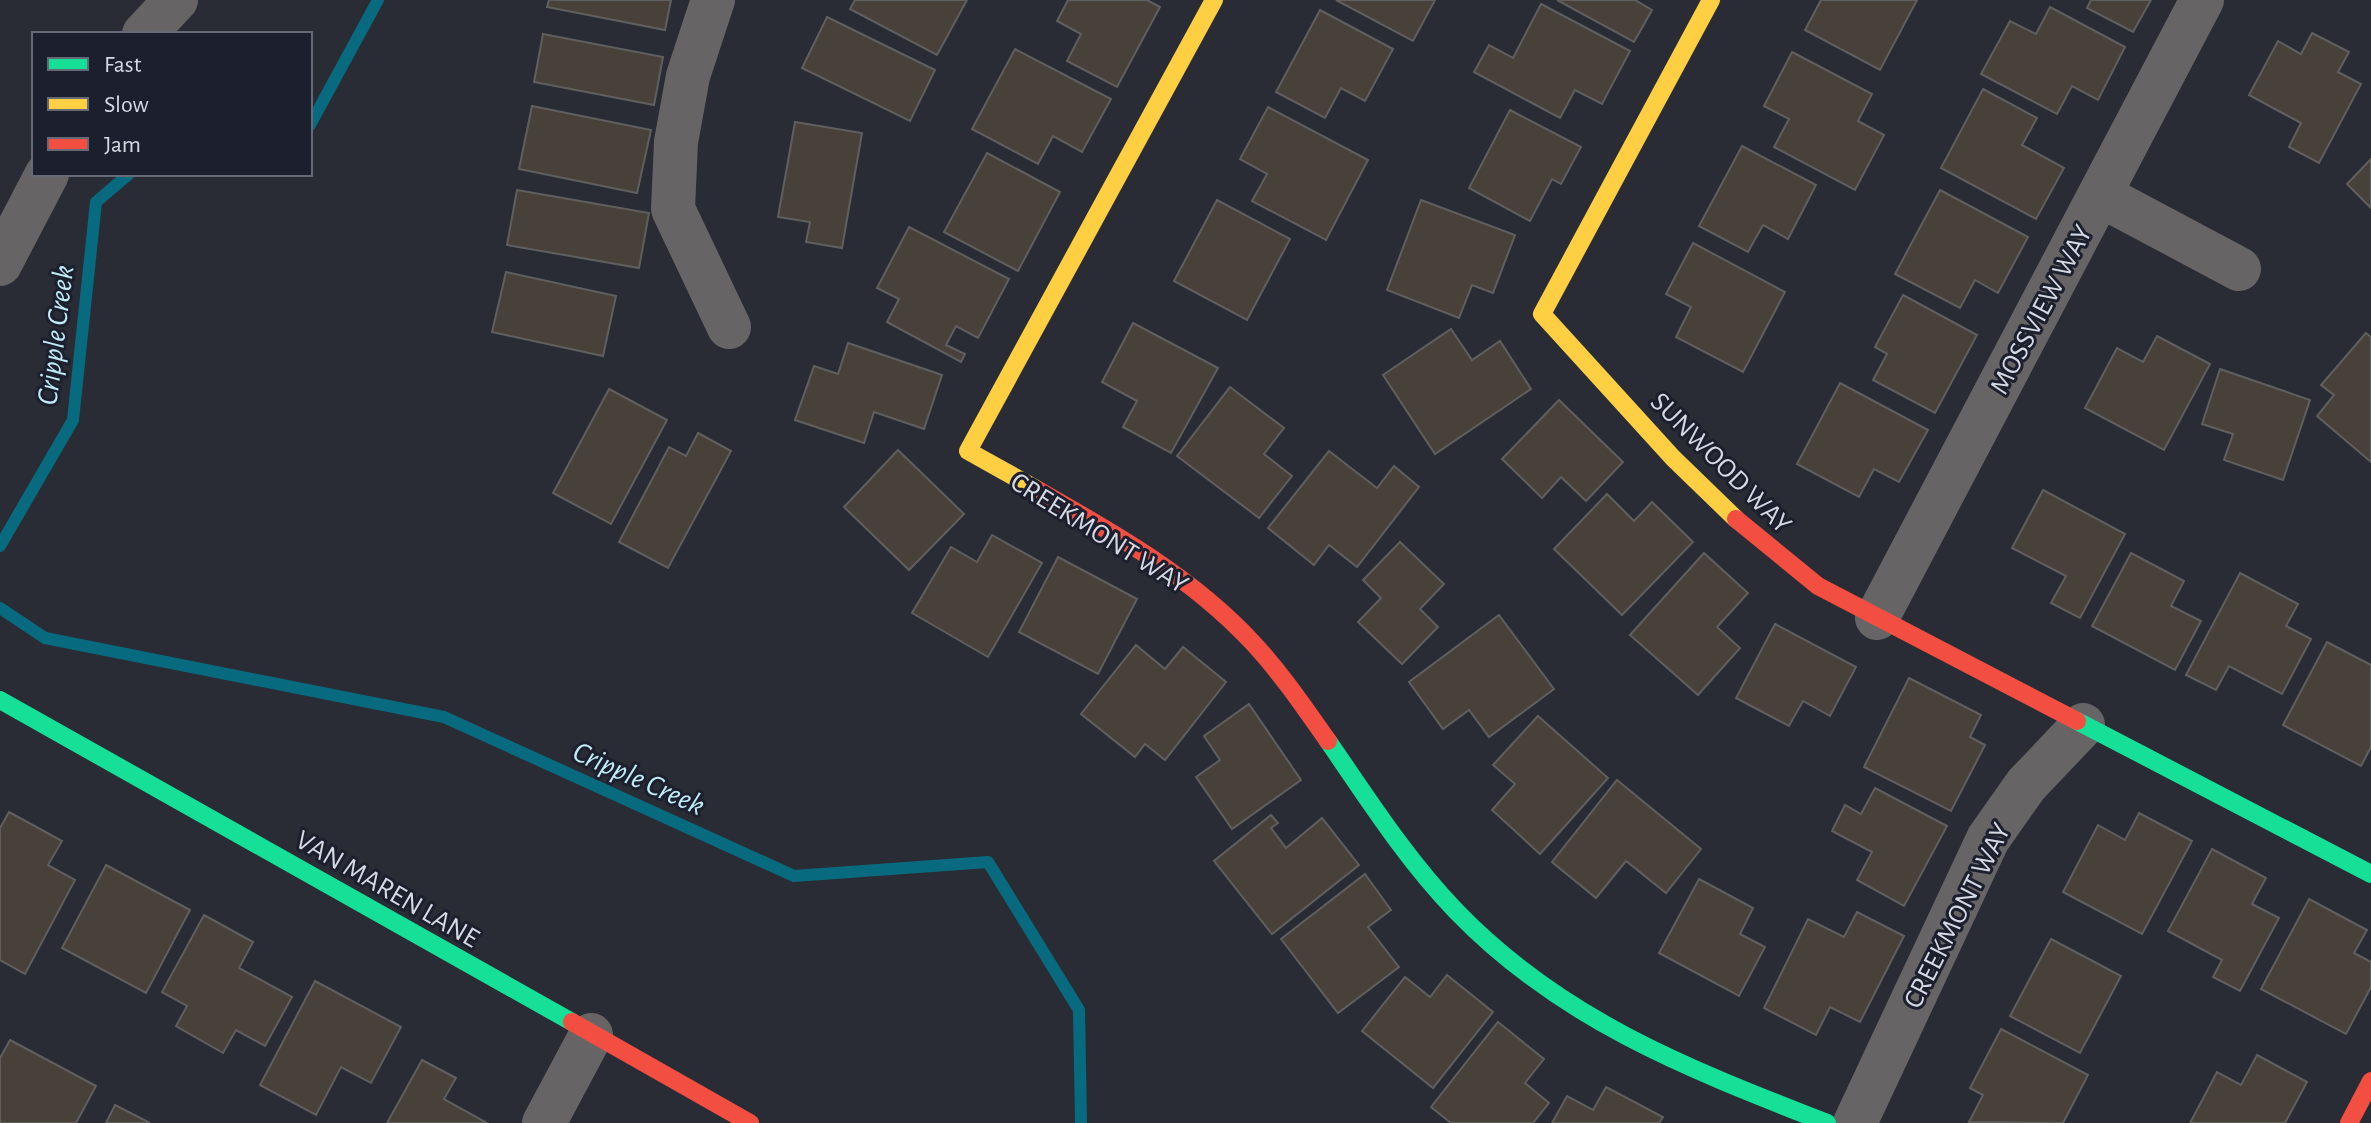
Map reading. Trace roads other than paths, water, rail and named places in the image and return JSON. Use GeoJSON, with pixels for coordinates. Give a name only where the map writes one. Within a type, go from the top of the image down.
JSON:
{"type":"FeatureCollection","features":[{"type":"Feature","properties":{"kind":"street"},"geometry":{"type":"LineString","coordinates":[[146,32],[176,0]]}},
{"type":"Feature","properties":{"kind":"street"},"geometry":{"type":"LineString","coordinates":[[713,0],[688,76],[676,142],[673,209],[729,327]]}},
{"type":"Feature","properties":{"kind":"street","name":"CREEKMONT WAY"},"geometry":{"type":"LineString","coordinates":[[1214,0],[968,451],[1140,551],[1193,589],[1240,631],[1283,678],[1381,823],[1430,884],[1486,939],[1547,989],[1651,1052],[1827,1123]]}},
{"type":"Feature","properties":{"kind":"street","name":"SUNWOOD WAY"},"geometry":{"type":"LineString","coordinates":[[1711,0],[1542,314],[1732,519],[1818,586],[2371,874]]}},
{"type":"Feature","properties":{"kind":"street","name":"MOSSVIEW WAY"},"geometry":{"type":"LineString","coordinates":[[1877,618],[2202,0]]}},
{"type":"Feature","properties":{"kind":"street"},"geometry":{"type":"LineString","coordinates":[[0,264],[46,176]]}},
{"type":"Feature","properties":{"kind":"street"},"geometry":{"type":"LineString","coordinates":[[2100,195],[2239,269]]}},
{"type":"Feature","properties":{"kind":"street","name":"VAN MAREN LANE"},"geometry":{"type":"LineString","coordinates":[[0,700],[750,1123]]}},
{"type":"Feature","properties":{"kind":"street","name":"CREEKMONT WAY"},"geometry":{"type":"LineString","coordinates":[[1855,1123],[1988,839],[2026,785],[2083,725]]}},
{"type":"Feature","properties":{"kind":"street"},"geometry":{"type":"LineString","coordinates":[[544,1123],[591,1035]]}},
{"type":"Feature","properties":{"kind":"street"},"geometry":{"type":"LineString","coordinates":[[2349,1123],[2371,1081]]}},
{"type":"Feature","properties":{"kind":"waterway","name":"Cripple Creek"},"geometry":{"type":"LineString","coordinates":[[312,121],[378,0]]}},
{"type":"Feature","properties":{"kind":"waterway","name":"Cripple Creek"},"geometry":{"type":"LineString","coordinates":[[0,546],[73,420],[96,202],[127,176]]}},
{"type":"Feature","properties":{"kind":"waterway","name":"Cripple Creek"},"geometry":{"type":"LineString","coordinates":[[0,608],[45,638],[444,717],[794,876],[988,862],[1079,1010],[1081,1123]]}}]}
